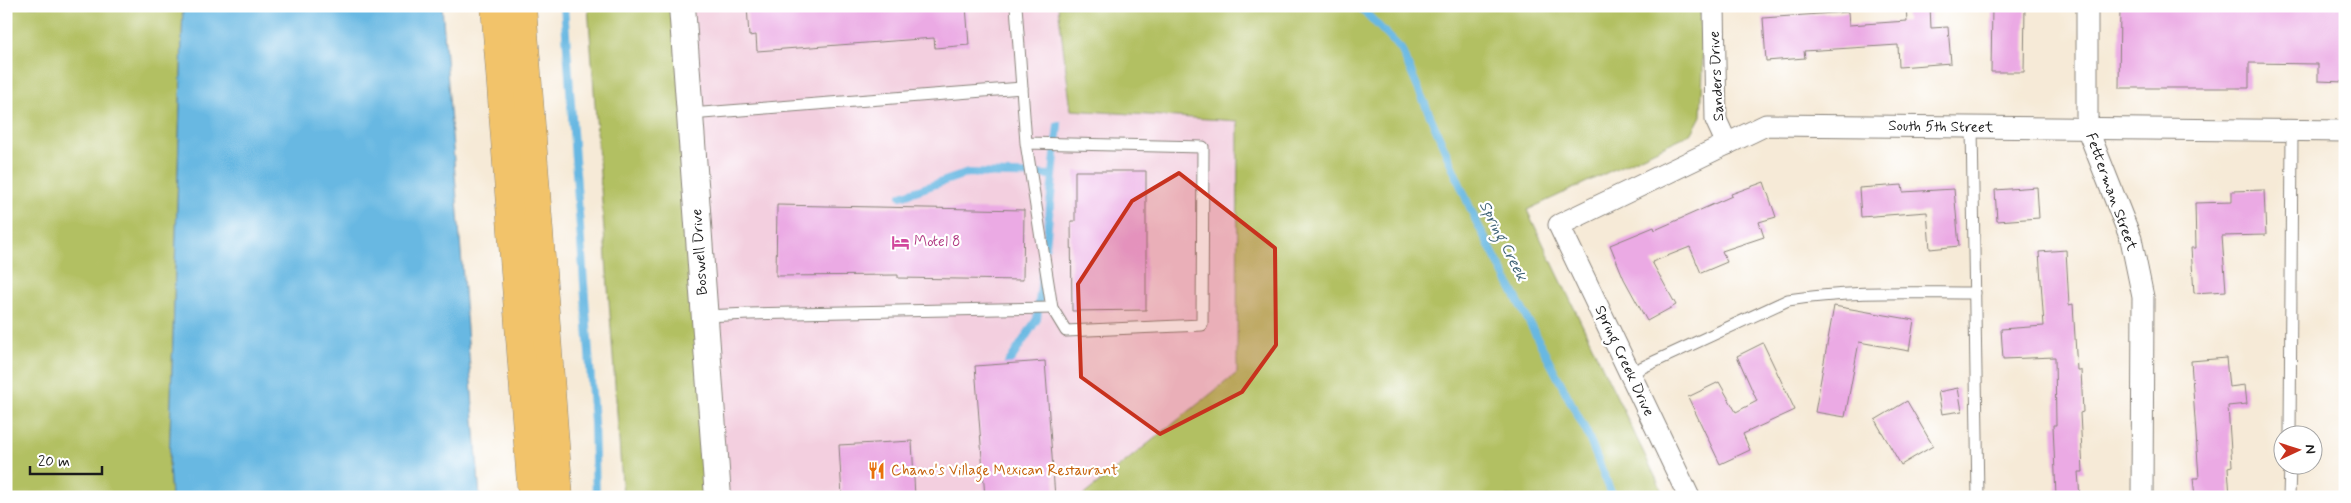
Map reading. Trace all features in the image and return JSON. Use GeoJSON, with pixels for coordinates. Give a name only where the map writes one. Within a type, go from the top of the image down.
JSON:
{"type":"FeatureCollection","features":[{"type":"Feature","properties":{"kind":"highway"},"geometry":{"type":"LineString","coordinates":[[495,6],[532,497]]}},
{"type":"Feature","properties":{"kind":"highway"},"geometry":{"type":"LineString","coordinates":[[522,6],[559,497]]}},
{"type":"Feature","properties":{"kind":"street","name":"Boswell Drive"},"geometry":{"type":"LineString","coordinates":[[682,6],[718,497]]}},
{"type":"Feature","properties":{"kind":"street","name":"Sanders Drive"},"geometry":{"type":"LineString","coordinates":[[1714,6],[1716,120],[1727,144]]}},
{"type":"Feature","properties":{"kind":"street","name":"Fetterman Street"},"geometry":{"type":"LineString","coordinates":[[2087,6],[2087,128],[2131,239],[2142,297],[2142,497]]}},
{"type":"Feature","properties":{"kind":"street","name":"South 5th Street"},"geometry":{"type":"LineString","coordinates":[[1559,225],[1766,125],[2345,131]]}},
{"type":"Feature","properties":{"kind":"street","name":"Spring Creek Drive"},"geometry":{"type":"LineString","coordinates":[[1559,225],[1689,497]]}},
{"type":"Feature","properties":{"kind":"lane"},"geometry":{"type":"LineString","coordinates":[[1016,6],[1026,143],[1052,308],[1066,331],[1202,326],[1204,147],[1026,143]]}},
{"type":"Feature","properties":{"kind":"lane"},"geometry":{"type":"LineString","coordinates":[[690,114],[1022,88]]}},
{"type":"Feature","properties":{"kind":"lane"},"geometry":{"type":"LineString","coordinates":[[1972,127],[1978,497]]}},
{"type":"Feature","properties":{"kind":"lane"},"geometry":{"type":"LineString","coordinates":[[2290,426],[2292,131]]}},
{"type":"Feature","properties":{"kind":"lane"},"geometry":{"type":"LineString","coordinates":[[1630,373],[1788,300],[1814,295],[1860,293],[1975,293]]}},
{"type":"Feature","properties":{"kind":"lane"},"geometry":{"type":"LineString","coordinates":[[705,316],[1052,308]]}},
{"type":"Feature","properties":{"kind":"lane"},"geometry":{"type":"LineString","coordinates":[[2289,497],[2290,476]]}},
{"type":"Feature","properties":{"kind":"highlighted area"},"geometry":{"type":"Polygon","coordinates":[[[1179,173],[1275,248],[1276,345],[1242,392],[1160,434],[1081,377],[1078,284],[1132,201],[1179,173]]]}},
{"type":"Feature","properties":{"kind":"shaded area"},"geometry":{"type":"Polygon","coordinates":[[[682,6],[1058,6],[1071,110],[1238,120],[1237,373],[1089,497],[718,497],[682,6]]]}},
{"type":"Feature","properties":{"kind":"green space"},"geometry":{"type":"Polygon","coordinates":[[[6,6],[183,6],[169,467],[171,497],[6,497],[6,6]]]}},
{"type":"Feature","properties":{"kind":"green space"},"geometry":{"type":"Polygon","coordinates":[[[588,6],[682,6],[718,497],[623,497],[588,6]]]}},
{"type":"Feature","properties":{"kind":"green space"},"geometry":{"type":"Polygon","coordinates":[[[1058,6],[1700,6],[1703,71],[1701,116],[1692,133],[1527,210],[1665,497],[1081,497],[1237,373],[1238,121],[1071,110],[1058,6]]]}},
{"type":"Feature","properties":{"kind":"water"},"geometry":{"type":"Polygon","coordinates":[[[183,6],[442,6],[480,497],[171,497],[169,467],[183,6]]]}},
{"type":"Feature","properties":{"kind":"building"},"geometry":{"type":"Polygon","coordinates":[[[747,6],[966,6],[969,45],[935,48],[934,38],[757,51],[756,35],[749,36],[747,6]]]}},
{"type":"Feature","properties":{"kind":"building"},"geometry":{"type":"Polygon","coordinates":[[[1906,6],[1930,6],[1931,28],[1948,27],[1951,63],[1899,67],[1898,45],[1804,51],[1805,58],[1766,61],[1763,18],[1848,12],[1849,25],[1907,21],[1906,6]]]}},
{"type":"Feature","properties":{"kind":"building"},"geometry":{"type":"Polygon","coordinates":[[[1992,6],[2025,6],[2024,72],[1991,72],[1992,6]]]}},
{"type":"Feature","properties":{"kind":"building"},"geometry":{"type":"Polygon","coordinates":[[[2120,6],[2345,6],[2345,82],[2318,81],[2318,64],[2249,63],[2249,88],[2119,88],[2120,6]]]}},
{"type":"Feature","properties":{"kind":"building"},"geometry":{"type":"Polygon","coordinates":[[[1075,171],[1146,171],[1146,310],[1072,311],[1071,221],[1075,221],[1075,171]]]}},
{"type":"Feature","properties":{"kind":"building"},"geometry":{"type":"Polygon","coordinates":[[[1764,182],[1776,217],[1759,222],[1764,237],[1722,251],[1727,262],[1701,273],[1690,247],[1652,262],[1676,305],[1647,321],[1624,279],[1610,245],[1654,227],[1655,230],[1732,196],[1731,194],[1764,182]]]}},
{"type":"Feature","properties":{"kind":"building"},"geometry":{"type":"Polygon","coordinates":[[[1902,185],[1903,192],[1954,189],[1959,246],[1930,249],[1927,212],[1861,217],[1859,188],[1902,185]]]}},
{"type":"Feature","properties":{"kind":"building"},"geometry":{"type":"Polygon","coordinates":[[[2037,187],[2039,218],[1997,221],[1995,190],[2037,187]]]}},
{"type":"Feature","properties":{"kind":"building"},"geometry":{"type":"Polygon","coordinates":[[[2264,190],[2266,235],[2222,236],[2226,291],[2194,293],[2191,248],[2196,248],[2195,203],[2232,202],[2232,191],[2264,190]]]}},
{"type":"Feature","properties":{"kind":"building","name":"Motel 8"},"geometry":{"type":"Polygon","coordinates":[[[777,205],[1024,210],[1023,280],[898,278],[898,275],[776,276],[777,205]]]}},
{"type":"Feature","properties":{"kind":"building"},"geometry":{"type":"Polygon","coordinates":[[[2066,250],[2069,305],[2073,304],[2077,370],[2081,370],[2083,412],[2080,413],[2083,472],[2078,472],[2080,497],[2056,497],[2053,425],[2056,425],[2055,357],[2003,359],[2001,329],[2044,326],[2039,252],[2066,250]]]}},
{"type":"Feature","properties":{"kind":"building"},"geometry":{"type":"Polygon","coordinates":[[[1834,306],[1914,320],[1909,351],[1859,342],[1845,417],[1815,412],[1834,306]]]}},
{"type":"Feature","properties":{"kind":"building"},"geometry":{"type":"Polygon","coordinates":[[[1763,343],[1795,410],[1743,434],[1750,450],[1720,464],[1688,397],[1719,382],[1736,412],[1757,401],[1737,356],[1763,343]]]}},
{"type":"Feature","properties":{"kind":"building"},"geometry":{"type":"Polygon","coordinates":[[[2226,358],[2229,387],[2245,385],[2247,404],[2228,406],[2232,466],[2228,467],[2230,497],[2195,497],[2193,478],[2199,478],[2191,361],[2226,358]]]}},
{"type":"Feature","properties":{"kind":"building"},"geometry":{"type":"Polygon","coordinates":[[[1045,361],[1055,497],[985,497],[975,366],[1045,361]]]}},
{"type":"Feature","properties":{"kind":"building"},"geometry":{"type":"Polygon","coordinates":[[[1958,388],[1962,411],[1942,414],[1938,392],[1958,388]]]}},
{"type":"Feature","properties":{"kind":"building"},"geometry":{"type":"Polygon","coordinates":[[[1907,401],[1933,446],[1901,465],[1875,420],[1907,401]]]}},
{"type":"Feature","properties":{"kind":"building","name":"Chano's Village Mexican Restaurant"},"geometry":{"type":"Polygon","coordinates":[[[912,441],[915,497],[842,497],[839,445],[912,441]]]}},
{"type":"Feature","properties":{"kind":"waterway"},"geometry":{"type":"LineString","coordinates":[[564,6],[594,422],[596,497]]}},
{"type":"Feature","properties":{"kind":"waterway","name":"Spring Creek"},"geometry":{"type":"LineString","coordinates":[[1359,6],[1401,49],[1475,219],[1587,433],[1613,497]]}},
{"type":"Feature","properties":{"kind":"waterway"},"geometry":{"type":"LineString","coordinates":[[1046,246],[1058,125]]}},
{"type":"Feature","properties":{"kind":"waterway"},"geometry":{"type":"LineString","coordinates":[[901,196],[968,173],[1053,175]]}},
{"type":"Feature","properties":{"kind":"waterway"},"geometry":{"type":"LineString","coordinates":[[1008,364],[1037,319],[1043,270]]}},
{"type":"Feature","properties":{"kind":"place","name":"Motel 8"},"geometry":{"type":"Point","coordinates":[900,242]}},
{"type":"Feature","properties":{"kind":"place","name":"Chano's Village Mexican Restaurant"},"geometry":{"type":"Point","coordinates":[877,471]}}]}
